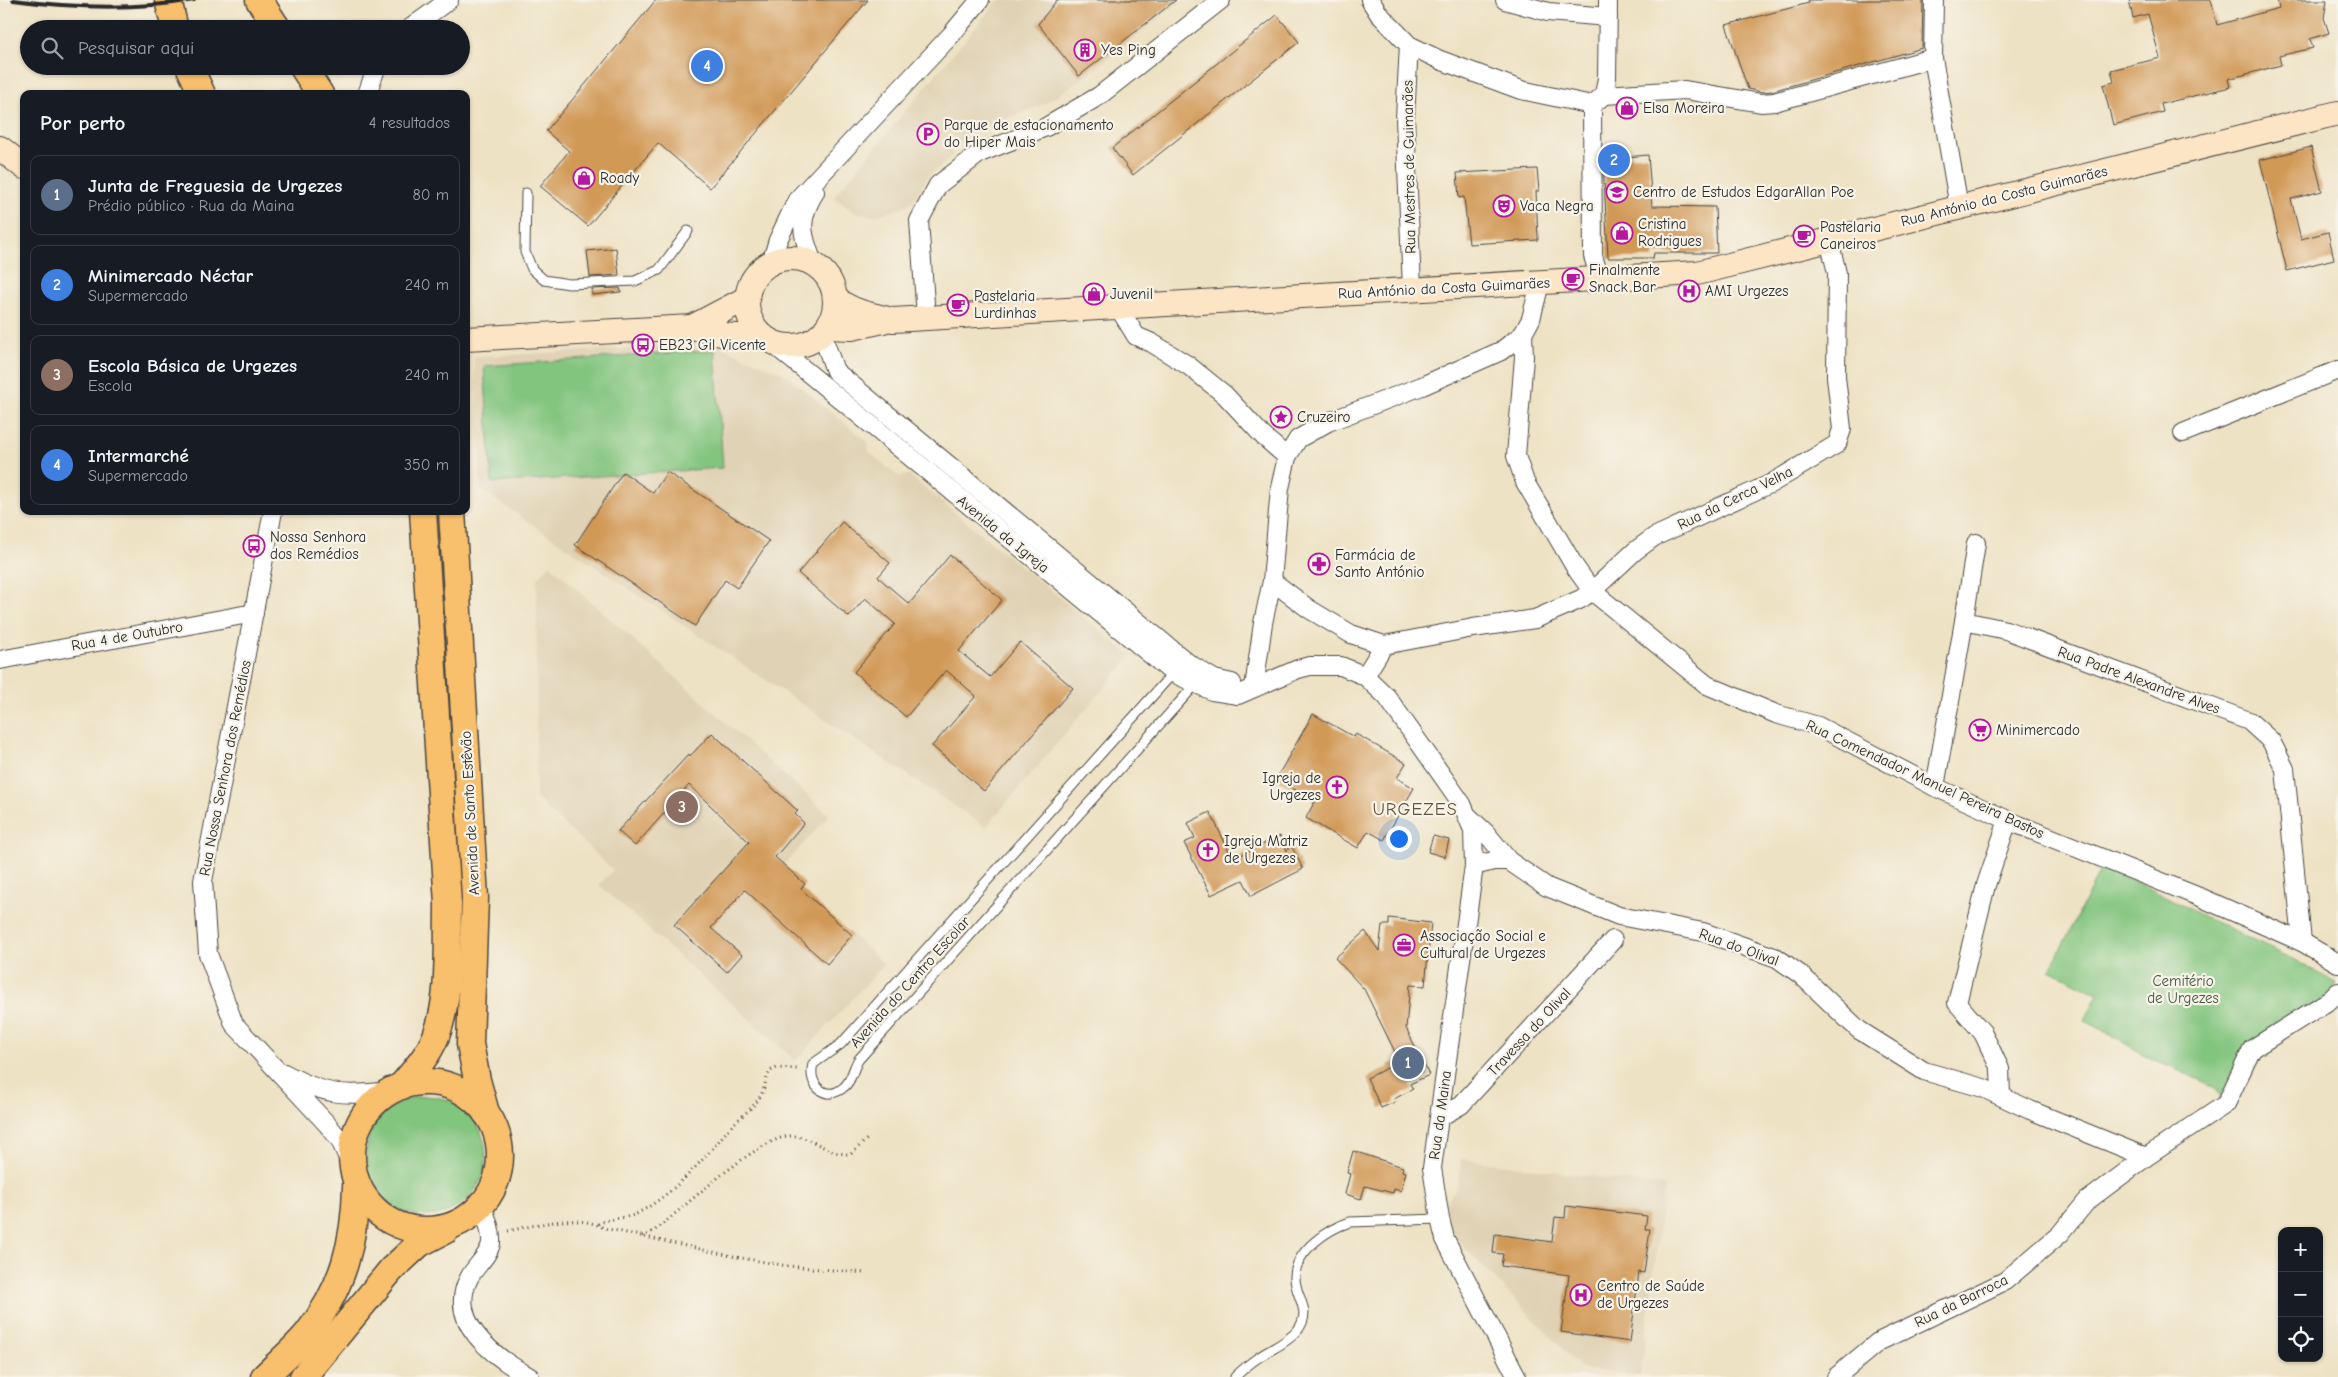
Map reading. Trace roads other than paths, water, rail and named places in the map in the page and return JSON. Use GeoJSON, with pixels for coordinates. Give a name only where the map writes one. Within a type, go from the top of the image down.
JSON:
{"type":"FeatureCollection","features":[{"type":"Feature","properties":{"kind":"main road"},"geometry":{"type":"LineString","coordinates":[[168,0],[173,20]]}},
{"type":"Feature","properties":{"kind":"main road"},"geometry":{"type":"LineString","coordinates":[[259,0],[273,20]]}},
{"type":"Feature","properties":{"kind":"main road"},"geometry":{"type":"LineString","coordinates":[[193,75],[200,90]]}},
{"type":"Feature","properties":{"kind":"main road"},"geometry":{"type":"LineString","coordinates":[[308,75],[317,90]]}},
{"type":"Feature","properties":{"kind":"main road","name":"Rua António da Costa Guimarães"},"geometry":{"type":"LineString","coordinates":[[835,298],[844,306],[859,313],[892,320],[1117,305],[1696,273],[2338,113]]}},
{"type":"Feature","properties":{"kind":"main road"},"geometry":{"type":"LineString","coordinates":[[0,148],[20,164]]}},
{"type":"Feature","properties":{"kind":"main road"},"geometry":{"type":"LineString","coordinates":[[785,258],[800,259],[814,265],[825,274],[832,285],[835,298],[833,314],[824,330],[810,342],[795,346],[780,345],[763,336],[752,323],[748,311],[747,298],[751,284],[759,271],[771,263],[785,258]]}},
{"type":"Feature","properties":{"kind":"main road"},"geometry":{"type":"LineString","coordinates":[[692,327],[747,298]]}},
{"type":"Feature","properties":{"kind":"main road"},"geometry":{"type":"LineString","coordinates":[[824,330],[852,328],[892,320]]}},
{"type":"Feature","properties":{"kind":"main road"},"geometry":{"type":"LineString","coordinates":[[470,338],[692,327],[728,337],[763,336]]}},
{"type":"Feature","properties":{"kind":"main road","name":"Avenida de Santo Estêvão"},"geometry":{"type":"LineString","coordinates":[[396,1088],[428,1053],[436,1036],[443,1004],[447,940],[447,896],[423,515]]}},
{"type":"Feature","properties":{"kind":"main road","name":"Avenida de Santo Estêvão"},"geometry":{"type":"LineString","coordinates":[[452,515],[475,898],[470,1044],[476,1080],[486,1112]]}},
{"type":"Feature","properties":{"kind":"main road"},"geometry":{"type":"LineString","coordinates":[[264,1377],[307,1335],[326,1307],[339,1283],[349,1255],[356,1208],[352,1145],[359,1124],[371,1105],[396,1088],[426,1081],[443,1083],[467,1094],[486,1112],[494,1125],[500,1153],[496,1181],[482,1206],[456,1224],[419,1244],[405,1255],[303,1377]]}},
{"type":"Feature","properties":{"kind":"main road"},"geometry":{"type":"LineString","coordinates":[[354,1177],[368,1203],[379,1214],[393,1223],[408,1229],[425,1231],[441,1230],[456,1224]]}},
{"type":"Feature","properties":{"kind":"street"},"geometry":{"type":"LineString","coordinates":[[421,20],[449,0]]}},
{"type":"Feature","properties":{"kind":"street"},"geometry":{"type":"LineString","coordinates":[[771,263],[778,240],[798,200],[980,0]]}},
{"type":"Feature","properties":{"kind":"street"},"geometry":{"type":"LineString","coordinates":[[926,317],[919,220],[938,185],[980,153],[1046,127],[1099,96],[1221,0]]}},
{"type":"Feature","properties":{"kind":"street"},"geometry":{"type":"LineString","coordinates":[[1370,0],[1379,14],[1409,45],[1440,60],[1520,90],[1598,100],[1685,90],[1761,103],[1774,102],[1933,58]]}},
{"type":"Feature","properties":{"kind":"street"},"geometry":{"type":"LineString","coordinates":[[1505,0],[1548,12],[1608,9],[1607,78],[1598,100],[1593,256],[1600,279]]}},
{"type":"Feature","properties":{"kind":"street"},"geometry":{"type":"LineString","coordinates":[[1934,0],[1933,58],[1959,207]]}},
{"type":"Feature","properties":{"kind":"street","name":"Rua Mestres de Guimarães"},"geometry":{"type":"LineString","coordinates":[[1409,45],[1406,118],[1412,289]]}},
{"type":"Feature","properties":{"kind":"street"},"geometry":{"type":"LineString","coordinates":[[367,90],[373,75]]}},
{"type":"Feature","properties":{"kind":"street"},"geometry":{"type":"LineString","coordinates":[[814,265],[804,238],[803,221],[807,206],[832,164]]}},
{"type":"Feature","properties":{"kind":"street","name":"Rua da Cerca Velha"},"geometry":{"type":"LineString","coordinates":[[1592,591],[1635,551],[1654,537],[1772,483],[1837,444],[1842,429],[1836,377],[1837,273],[1829,240]]}},
{"type":"Feature","properties":{"kind":"street"},"geometry":{"type":"LineString","coordinates":[[1254,688],[1263,623],[1272,581],[1280,488],[1287,457],[1298,438],[1328,422],[1422,386],[1501,351],[1522,334],[1531,319],[1540,283]]}},
{"type":"Feature","properties":{"kind":"street"},"geometry":{"type":"LineString","coordinates":[[1117,305],[1136,336],[1152,343],[1189,366],[1225,395],[1263,436],[1287,457]]}},
{"type":"Feature","properties":{"kind":"street","name":"Avenida da Igreja"},"geometry":{"type":"LineString","coordinates":[[824,330],[835,371],[1188,663],[1214,680],[1254,688]]}},
{"type":"Feature","properties":{"kind":"street","name":"Rua Comendador Manuel Pereira Bastos"},"geometry":{"type":"LineString","coordinates":[[1522,334],[1524,357],[1516,456],[1525,482],[1575,567],[1592,591],[1707,685],[1776,714],[1818,726],[1935,787],[2008,820],[2202,898],[2302,942],[2338,963]]}},
{"type":"Feature","properties":{"kind":"street","name":"Avenida da Igreja"},"geometry":{"type":"LineString","coordinates":[[763,336],[1173,673],[1195,685],[1212,691],[1238,696],[1298,669],[1325,665]]}},
{"type":"Feature","properties":{"kind":"street"},"geometry":{"type":"LineString","coordinates":[[2183,433],[2338,370]]}},
{"type":"Feature","properties":{"kind":"street","name":"Rua Nossa Senhora dos Remédios"},"geometry":{"type":"LineString","coordinates":[[272,515],[203,882],[208,954],[234,1024],[340,1140],[354,1177]]}},
{"type":"Feature","properties":{"kind":"street"},"geometry":{"type":"LineString","coordinates":[[1935,787],[1976,543]]}},
{"type":"Feature","properties":{"kind":"street"},"geometry":{"type":"LineString","coordinates":[[1272,581],[1309,609],[1351,634],[1384,645],[1472,628],[1535,620],[1581,599],[1592,591]]}},
{"type":"Feature","properties":{"kind":"street","name":"Rua 4 de Outubro"},"geometry":{"type":"LineString","coordinates":[[0,660],[254,613]]}},
{"type":"Feature","properties":{"kind":"street","name":"Rua Padre Alexandre Alves"},"geometry":{"type":"LineString","coordinates":[[1964,621],[2006,630],[2250,721],[2271,741],[2285,769],[2302,942]]}},
{"type":"Feature","properties":{"kind":"street"},"geometry":{"type":"LineString","coordinates":[[1366,676],[1384,645]]}},
{"type":"Feature","properties":{"kind":"street","name":"Rua da Maina"},"geometry":{"type":"LineString","coordinates":[[1325,665],[1341,666],[1366,676],[1377,685],[1399,713],[1469,816],[1473,830],[1474,866],[1432,1168],[1445,1239],[1517,1377]]}},
{"type":"Feature","properties":{"kind":"street","name":"Rua do Olival"},"geometry":{"type":"LineString","coordinates":[[1469,816],[1509,861],[1547,887],[1619,916],[1702,932],[1778,958],[1801,975],[1860,1030],[1924,1071],[1983,1088],[2146,1157]]}},
{"type":"Feature","properties":{"kind":"street"},"geometry":{"type":"LineString","coordinates":[[2001,1096],[2000,1069],[1983,1033],[1957,1003],[1986,885],[2008,820]]}},
{"type":"Feature","properties":{"kind":"street"},"geometry":{"type":"LineString","coordinates":[[1474,866],[1492,861],[1509,861]]}},
{"type":"Feature","properties":{"kind":"street","name":"Travessa do Olival"},"geometry":{"type":"LineString","coordinates":[[1440,1117],[1461,1105],[1613,940]]}},
{"type":"Feature","properties":{"kind":"street","name":"Rua da Barroca"},"geometry":{"type":"LineString","coordinates":[[1836,1377],[1878,1342],[2005,1281],[2060,1234],[2087,1201],[2146,1157],[2226,1104],[2252,1049],[2330,1000],[2338,992]]}},
{"type":"Feature","properties":{"kind":"street","name":"Rua Nossa Senhora dos Remédios"},"geometry":{"type":"LineString","coordinates":[[272,1067],[302,1083],[332,1093],[360,1095],[396,1088]]}},
{"type":"Feature","properties":{"kind":"street"},"geometry":{"type":"LineString","coordinates":[[482,1206],[490,1234],[490,1244],[486,1254],[465,1286],[463,1300],[465,1318],[478,1338],[530,1377]]}},
{"type":"Feature","properties":{"kind":"lane"},"geometry":{"type":"LineString","coordinates":[[526,193],[525,252],[532,269],[544,280],[569,284],[635,280],[660,270],[688,231]]}},
{"type":"Feature","properties":{"kind":"lane","name":"Avenida do Centro Escolar"},"geometry":{"type":"LineString","coordinates":[[1173,673],[841,1044],[818,1058],[813,1064],[811,1071],[814,1085],[821,1090],[832,1092],[846,1086],[859,1059],[1195,685]]}},
{"type":"Feature","properties":{"kind":"lane"},"geometry":{"type":"LineString","coordinates":[[1235,1377],[1258,1357],[1288,1340],[1297,1331],[1304,1312],[1295,1277],[1297,1267],[1300,1259],[1317,1240],[1339,1225],[1350,1222],[1440,1219]]}},
{"type":"Feature","properties":{"kind":"railway"},"geometry":{"type":"LineString","coordinates":[[13,0],[58,5],[104,7],[126,7],[194,0]]}},
{"type":"Feature","properties":{"kind":"place","name":"Yes Ping"},"geometry":{"type":"Point","coordinates":[1085,50]}},
{"type":"Feature","properties":{"kind":"place","name":"Intermarché"},"geometry":{"type":"Point","coordinates":[707,66]}},
{"type":"Feature","properties":{"kind":"place","name":"Elsa Moreira"},"geometry":{"type":"Point","coordinates":[1627,108]}},
{"type":"Feature","properties":{"kind":"place","name":"Parque de estacionamento do Hiper Mais"},"geometry":{"type":"Point","coordinates":[928,134]}},
{"type":"Feature","properties":{"kind":"place","name":"Minimercado Néctar"},"geometry":{"type":"Point","coordinates":[1614,160]}},
{"type":"Feature","properties":{"kind":"place","name":"Roady"},"geometry":{"type":"Point","coordinates":[584,178]}},
{"type":"Feature","properties":{"kind":"place","name":"Centro de Estudos EdgarAllan Poe"},"geometry":{"type":"Point","coordinates":[1617,192]}},
{"type":"Feature","properties":{"kind":"place","name":"Vaca Negra"},"geometry":{"type":"Point","coordinates":[1504,206]}},
{"type":"Feature","properties":{"kind":"place","name":"Cristina Rodrigues"},"geometry":{"type":"Point","coordinates":[1622,233]}},
{"type":"Feature","properties":{"kind":"place","name":"Pastelaria Caneiros"},"geometry":{"type":"Point","coordinates":[1804,236]}},
{"type":"Feature","properties":{"kind":"place","name":"Finalmente Snack Bar"},"geometry":{"type":"Point","coordinates":[1573,279]}},
{"type":"Feature","properties":{"kind":"place","name":"AMI Urgezes"},"geometry":{"type":"Point","coordinates":[1689,291]}},
{"type":"Feature","properties":{"kind":"place","name":"Juvenil"},"geometry":{"type":"Point","coordinates":[1094,294]}},
{"type":"Feature","properties":{"kind":"place","name":"Pastelaria Lurdinhas"},"geometry":{"type":"Point","coordinates":[958,305]}},
{"type":"Feature","properties":{"kind":"place","name":"EB23 Gil Vicente"},"geometry":{"type":"Point","coordinates":[643,345]}},
{"type":"Feature","properties":{"kind":"place","name":"Cruzeiro"},"geometry":{"type":"Point","coordinates":[1281,417]}},
{"type":"Feature","properties":{"kind":"place","name":"Nossa Senhora dos Remédios"},"geometry":{"type":"Point","coordinates":[254,546]}},
{"type":"Feature","properties":{"kind":"place","name":"Farmácia de Santo António"},"geometry":{"type":"Point","coordinates":[1319,564]}},
{"type":"Feature","properties":{"kind":"place","name":"Minimercado"},"geometry":{"type":"Point","coordinates":[1980,730]}},
{"type":"Feature","properties":{"kind":"place","name":"Igreja de Urgezes"},"geometry":{"type":"Point","coordinates":[1337,787]}},
{"type":"Feature","properties":{"kind":"place","name":"Escola Básica de Urgezes"},"geometry":{"type":"Point","coordinates":[682,807]}},
{"type":"Feature","properties":{"kind":"place","name":"Igreja Matriz de Urgezes"},"geometry":{"type":"Point","coordinates":[1208,850]}},
{"type":"Feature","properties":{"kind":"place","name":"Associação Social e Cultural de Urgezes"},"geometry":{"type":"Point","coordinates":[1404,945]}},
{"type":"Feature","properties":{"kind":"place","name":"Junta de Freguesia de Urgezes"},"geometry":{"type":"Point","coordinates":[1408,1063]}},
{"type":"Feature","properties":{"kind":"place","name":"Centro de Saúde de Urgezes"},"geometry":{"type":"Point","coordinates":[1581,1295]}},
{"type":"Feature","properties":{"kind":"district","name":"URGEZES"},"geometry":{"type":"Point","coordinates":[1415,809]}},
{"type":"Feature","properties":{"kind":"park label","name":"Cemitério de Urgezes"},"geometry":{"type":"Point","coordinates":[2183,990]}}]}
